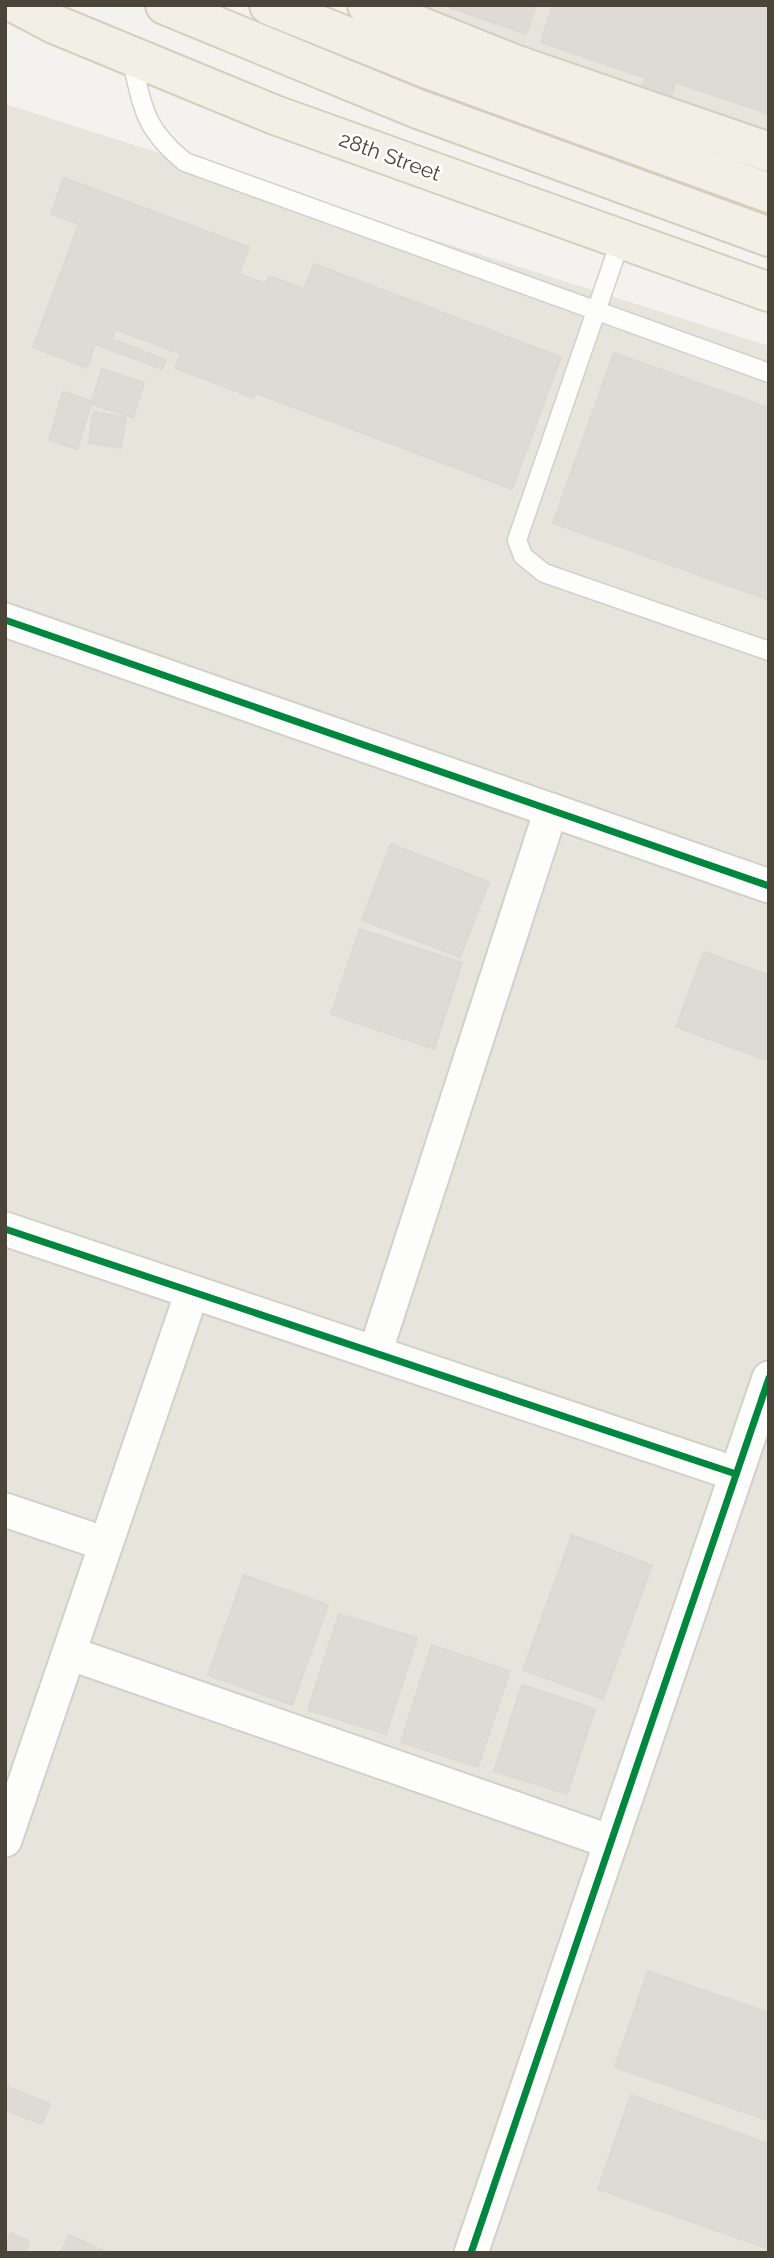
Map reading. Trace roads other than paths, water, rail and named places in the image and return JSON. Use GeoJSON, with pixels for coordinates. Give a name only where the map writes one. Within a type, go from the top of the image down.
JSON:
{"type":"FeatureCollection","features":[{"type":"Feature","properties":{"kind":"main road","name":"28th Street"},"geometry":{"type":"LineString","coordinates":[[18,5],[54,24],[275,115],[769,292]]}},
{"type":"Feature","properties":{"kind":"main road"},"geometry":{"type":"LineString","coordinates":[[164,5],[418,109],[769,237]]}},
{"type":"Feature","properties":{"kind":"main road"},"geometry":{"type":"LineString","coordinates":[[269,5],[433,71],[769,192]]}},
{"type":"Feature","properties":{"kind":"main road"},"geometry":{"type":"LineString","coordinates":[[368,5],[514,64],[769,152]]}},
{"type":"Feature","properties":{"kind":"street"},"geometry":{"type":"LineString","coordinates":[[5,620],[769,886]]}},
{"type":"Feature","properties":{"kind":"street"},"geometry":{"type":"LineString","coordinates":[[375,1353],[551,810]]}},
{"type":"Feature","properties":{"kind":"street"},"geometry":{"type":"LineString","coordinates":[[5,1229],[736,1474]]}},
{"type":"Feature","properties":{"kind":"street"},"geometry":{"type":"LineString","coordinates":[[5,1840],[18,1762],[69,1653],[192,1292]]}},
{"type":"Feature","properties":{"kind":"street"},"geometry":{"type":"LineString","coordinates":[[471,2253],[769,1378]]}},
{"type":"Feature","properties":{"kind":"street"},"geometry":{"type":"LineString","coordinates":[[5,1510],[106,1544]]}},
{"type":"Feature","properties":{"kind":"street"},"geometry":{"type":"LineString","coordinates":[[69,1653],[611,1842]]}},
{"type":"Feature","properties":{"kind":"lane"},"geometry":{"type":"LineString","coordinates":[[130,55],[148,125],[166,146],[185,162],[769,373]]}},
{"type":"Feature","properties":{"kind":"lane"},"geometry":{"type":"LineString","coordinates":[[621,239],[517,540],[523,556],[544,573],[769,651]]}}]}
